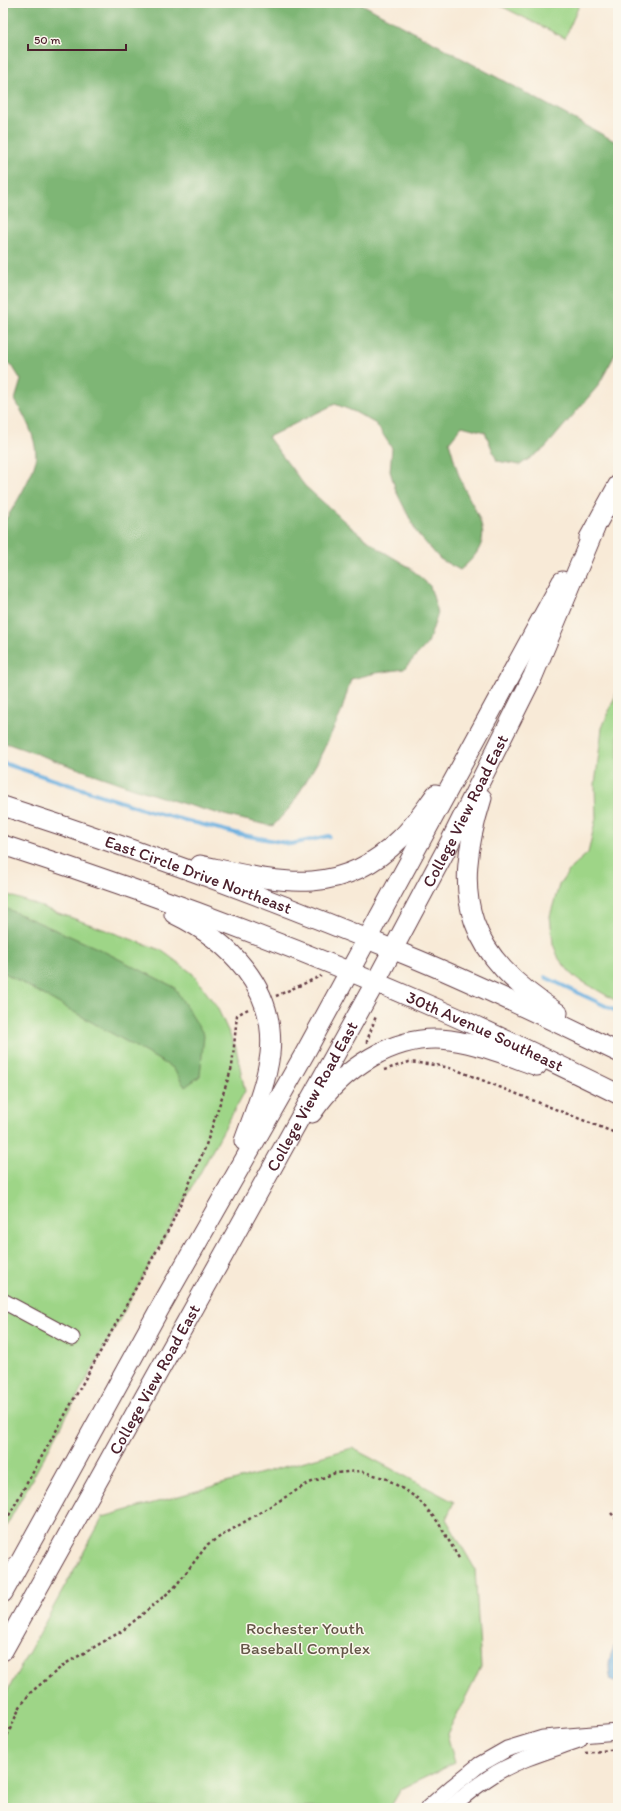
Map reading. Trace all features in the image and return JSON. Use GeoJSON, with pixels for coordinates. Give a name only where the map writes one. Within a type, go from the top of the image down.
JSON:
{"type":"FeatureCollection","features":[{"type":"Feature","properties":{"kind":"main road","name":"College View Road East"},"geometry":{"type":"LineString","coordinates":[[3,1594],[225,1192],[350,972],[552,598],[595,528],[618,485]]}},
{"type":"Feature","properties":{"kind":"main road","name":"College View Road East"},"geometry":{"type":"LineString","coordinates":[[3,1651],[375,982],[448,846],[533,676],[595,528]]}},
{"type":"Feature","properties":{"kind":"main road"},"geometry":{"type":"LineString","coordinates":[[513,718],[487,784],[473,829],[467,868],[470,910],[476,928],[486,946],[513,979],[551,1009],[618,1050]]}},
{"type":"Feature","properties":{"kind":"main road"},"geometry":{"type":"LineString","coordinates":[[142,852],[286,882],[319,880],[342,875],[376,859],[400,839],[418,818],[478,736]]}},
{"type":"Feature","properties":{"kind":"main road","name":"East Circle Drive Northeast"},"geometry":{"type":"LineString","coordinates":[[3,806],[142,852],[392,949]]}},
{"type":"Feature","properties":{"kind":"main road","name":"East Circle Drive Northeast"},"geometry":{"type":"LineString","coordinates":[[3,845],[88,872],[284,945],[350,972]]}},
{"type":"Feature","properties":{"kind":"main road"},"geometry":{"type":"LineString","coordinates":[[88,872],[182,918],[212,936],[241,963],[258,991],[269,1028],[270,1048],[267,1069],[256,1108],[225,1192]]}},
{"type":"Feature","properties":{"kind":"main road"},"geometry":{"type":"LineString","coordinates":[[392,949],[481,987],[618,1050]]}},
{"type":"Feature","properties":{"kind":"main road","name":"30th Avenue Southeast"},"geometry":{"type":"LineString","coordinates":[[350,972],[518,1045],[618,1095]]}},
{"type":"Feature","properties":{"kind":"main road"},"geometry":{"type":"LineString","coordinates":[[245,1214],[327,1094],[348,1073],[371,1057],[388,1049],[404,1044],[436,1040],[450,1040],[475,1046],[618,1095]]}},
{"type":"Feature","properties":{"kind":"street"},"geometry":{"type":"LineString","coordinates":[[3,1301],[72,1338]]}},
{"type":"Feature","properties":{"kind":"street"},"geometry":{"type":"LineString","coordinates":[[428,1808],[452,1786],[479,1765],[507,1749],[543,1738],[618,1732]]}},
{"type":"Feature","properties":{"kind":"street"},"geometry":{"type":"LineString","coordinates":[[450,1808],[473,1788],[498,1772],[534,1755],[595,1734]]}},
{"type":"Feature","properties":{"kind":"path"},"geometry":{"type":"LineString","coordinates":[[3,1753],[7,1736],[20,1707],[30,1693],[65,1664],[128,1626],[174,1588],[208,1544],[307,1484],[335,1473],[361,1471],[387,1479],[417,1498],[438,1522],[460,1560]]}},
{"type":"Feature","properties":{"kind":"path"},"geometry":{"type":"LineString","coordinates":[[611,1513],[618,1521]]}},
{"type":"Feature","properties":{"kind":"green space"},"geometry":{"type":"Polygon","coordinates":[[[3,3],[360,3],[618,143],[618,349],[598,386],[545,448],[520,465],[497,461],[485,432],[462,426],[449,442],[461,481],[479,517],[483,537],[480,547],[460,570],[440,559],[417,533],[396,491],[390,471],[392,448],[376,424],[355,412],[335,404],[268,437],[305,486],[352,528],[379,549],[409,567],[430,586],[438,613],[428,643],[404,669],[376,673],[351,679],[341,713],[318,761],[292,805],[273,826],[204,810],[170,800],[3,742],[3,522],[23,491],[35,463],[36,449],[26,420],[15,400],[21,380],[13,367],[3,361],[3,3]]]}},
{"type":"Feature","properties":{"kind":"green space"},"geometry":{"type":"Polygon","coordinates":[[[495,3],[580,3],[565,38],[495,3]]]}},
{"type":"Feature","properties":{"kind":"green space"},"geometry":{"type":"Polygon","coordinates":[[[618,689],[618,1002],[573,976],[559,959],[553,944],[550,916],[559,885],[572,867],[588,853],[596,818],[595,785],[602,728],[618,689]]]}},
{"type":"Feature","properties":{"kind":"green space"},"geometry":{"type":"Polygon","coordinates":[[[3,893],[161,950],[192,973],[217,1007],[236,1048],[245,1091],[3,1532],[3,893]]]}},
{"type":"Feature","properties":{"kind":"green space"},"geometry":{"type":"Polygon","coordinates":[[[3,907],[97,948],[174,987],[204,1035],[200,1076],[185,1087],[173,1068],[3,972],[3,907]]]}},
{"type":"Feature","properties":{"kind":"green space","name":"Rochester Youth Baseball Complex"},"geometry":{"type":"Polygon","coordinates":[[[352,1448],[454,1502],[446,1519],[475,1569],[481,1667],[447,1734],[455,1763],[401,1789],[390,1808],[3,1808],[3,1699],[103,1517],[352,1448]]]}},
{"type":"Feature","properties":{"kind":"water"},"geometry":{"type":"Polygon","coordinates":[[[618,1640],[618,1683],[611,1681],[609,1665],[611,1655],[618,1640]]]}},
{"type":"Feature","properties":{"kind":"waterway"},"geometry":{"type":"LineString","coordinates":[[3,763],[149,811],[243,835],[291,844],[329,836]]}},
{"type":"Feature","properties":{"kind":"waterway"},"geometry":{"type":"LineString","coordinates":[[545,977],[618,1012]]}}]}
